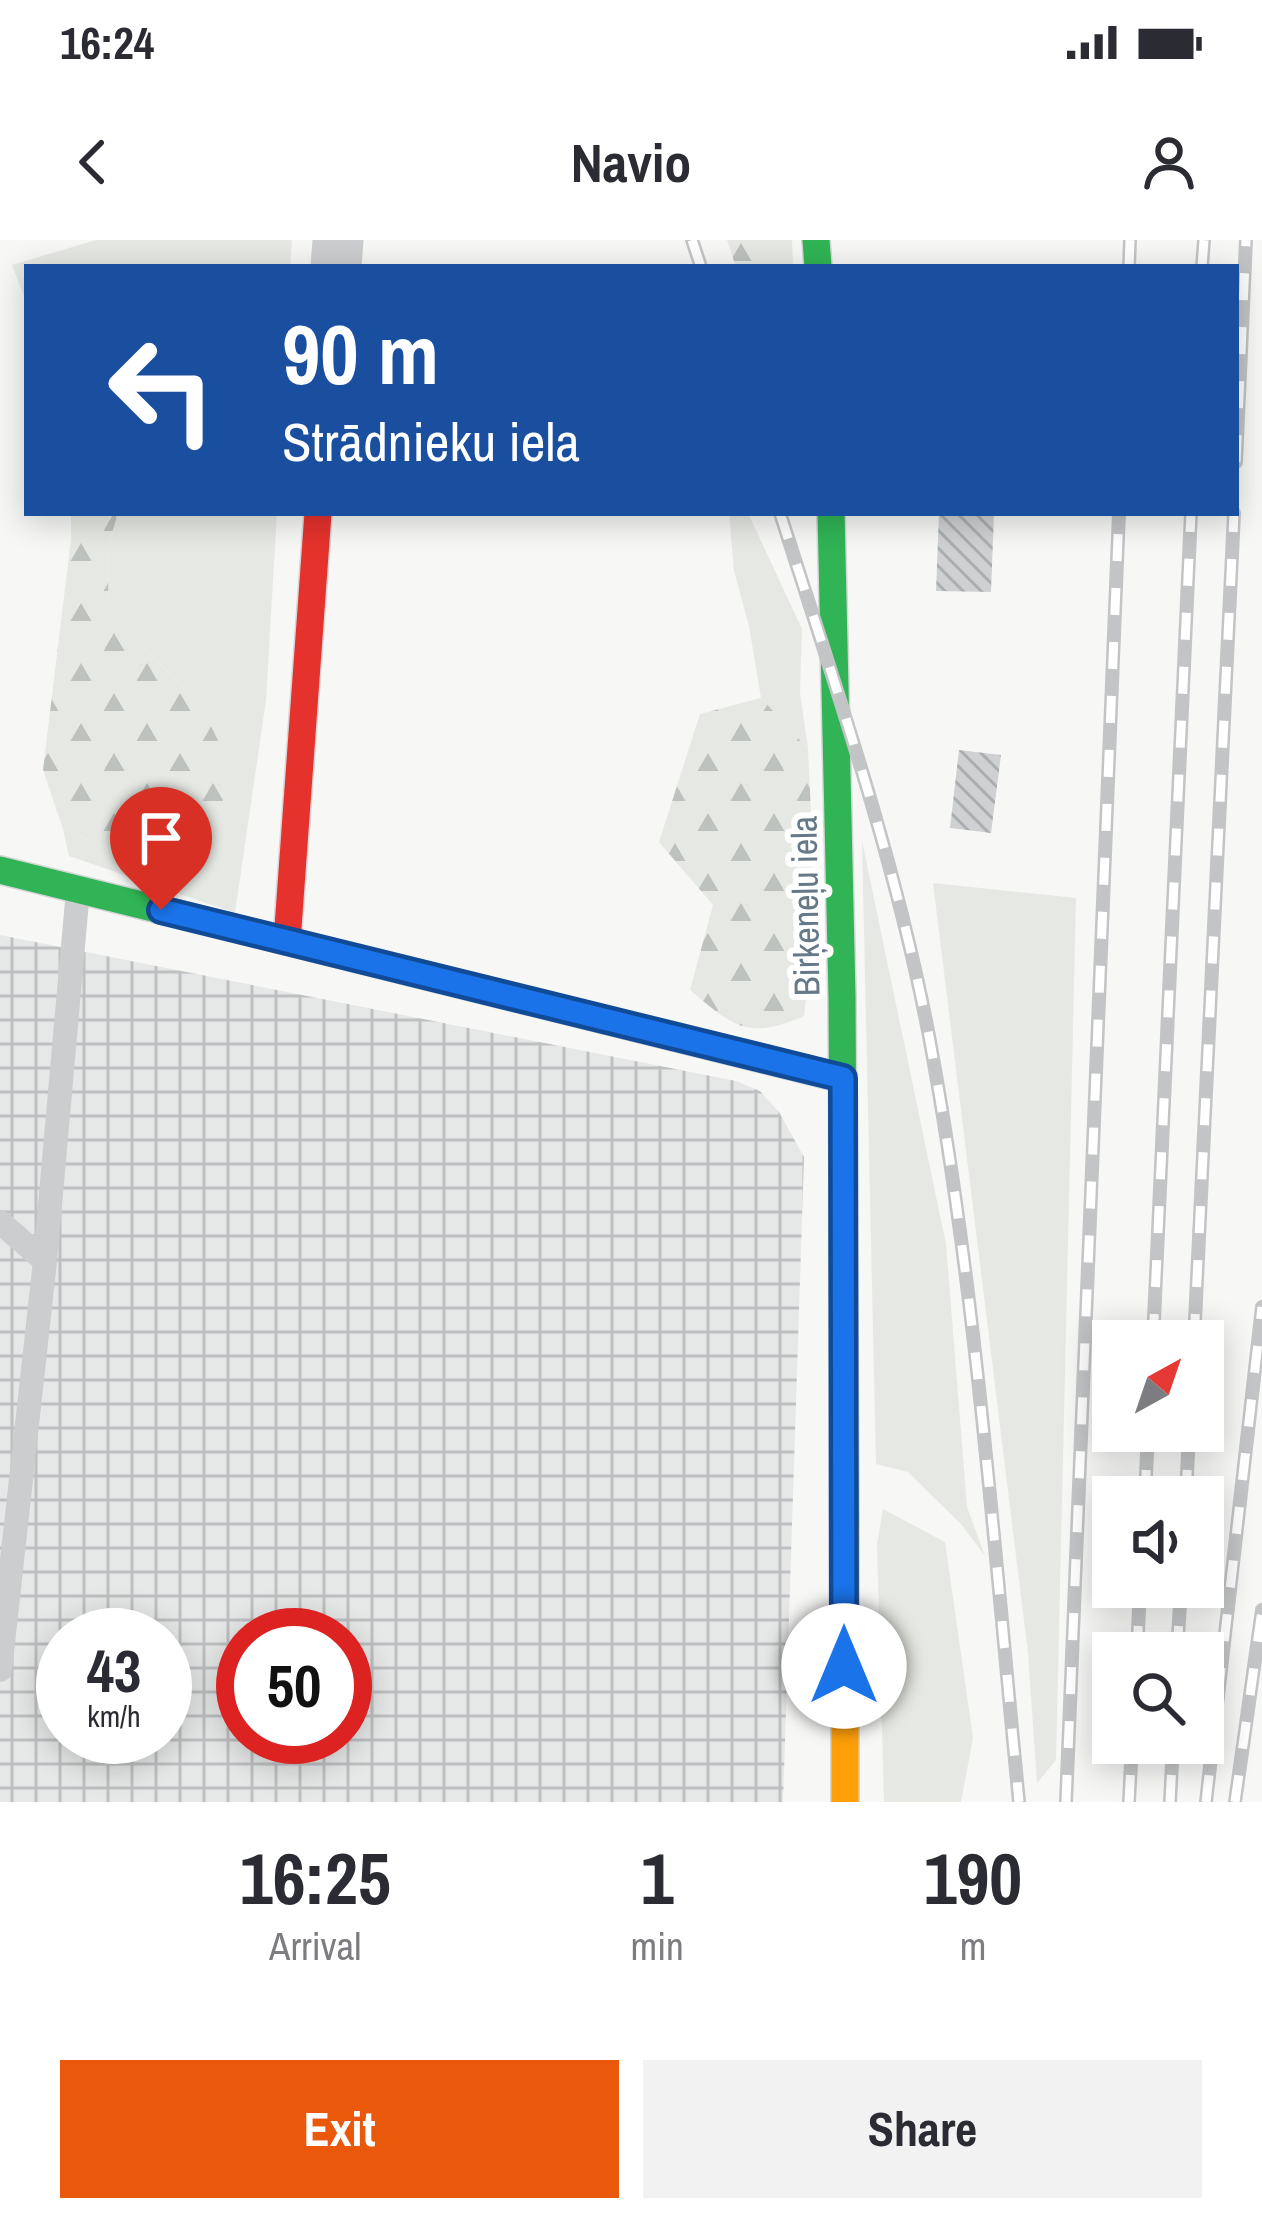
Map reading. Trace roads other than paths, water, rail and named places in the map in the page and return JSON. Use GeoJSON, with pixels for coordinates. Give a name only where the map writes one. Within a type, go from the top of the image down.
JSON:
{"type":"FeatureCollection","features":[{"type":"Feature","properties":{"kind":"main road"},"geometry":{"type":"LineString","coordinates":[[287,940],[318,516]]}},
{"type":"Feature","properties":{"kind":"main road","name":"Birķeneļu iela"},"geometry":{"type":"LineString","coordinates":[[831,516],[843,1078],[845,1802]]}},
{"type":"Feature","properties":{"kind":"main road"},"geometry":{"type":"LineString","coordinates":[[0,870],[843,1078]]}},
{"type":"Feature","properties":{"kind":"lane"},"geometry":{"type":"LineString","coordinates":[[0,1670],[45,1261],[78,889]]}},
{"type":"Feature","properties":{"kind":"lane"},"geometry":{"type":"LineString","coordinates":[[0,1222],[45,1261]]}},
{"type":"Feature","properties":{"kind":"railway"},"geometry":{"type":"LineString","coordinates":[[692,240],[700,264]]}},
{"type":"Feature","properties":{"kind":"railway"},"geometry":{"type":"LineString","coordinates":[[1129,264],[1130,240]]}},
{"type":"Feature","properties":{"kind":"railway"},"geometry":{"type":"LineString","coordinates":[[1202,264],[1204,240]]}},
{"type":"Feature","properties":{"kind":"railway"},"geometry":{"type":"LineString","coordinates":[[1239,395],[1246,240]]}},
{"type":"Feature","properties":{"kind":"railway"},"geometry":{"type":"LineString","coordinates":[[781,516],[881,838],[929,1036],[972,1322],[1019,1802]]}},
{"type":"Feature","properties":{"kind":"railway"},"geometry":{"type":"LineString","coordinates":[[1066,1802],[1119,516]]}},
{"type":"Feature","properties":{"kind":"railway"},"geometry":{"type":"LineString","coordinates":[[1154,1320],[1191,516]]}},
{"type":"Feature","properties":{"kind":"railway"},"geometry":{"type":"LineString","coordinates":[[1195,1320],[1234,516]]}},
{"type":"Feature","properties":{"kind":"railway"},"geometry":{"type":"LineString","coordinates":[[1206,1802],[1262,1307]]}},
{"type":"Feature","properties":{"kind":"railway"},"geometry":{"type":"LineString","coordinates":[[1146,1476],[1147,1452]]}},
{"type":"Feature","properties":{"kind":"railway"},"geometry":{"type":"LineString","coordinates":[[1187,1476],[1188,1452]]}},
{"type":"Feature","properties":{"kind":"railway"},"geometry":{"type":"LineString","coordinates":[[1138,1632],[1139,1608]]}},
{"type":"Feature","properties":{"kind":"railway"},"geometry":{"type":"LineString","coordinates":[[1178,1632],[1180,1608]]}},
{"type":"Feature","properties":{"kind":"railway"},"geometry":{"type":"LineString","coordinates":[[1235,1802],[1262,1610]]}},
{"type":"Feature","properties":{"kind":"railway"},"geometry":{"type":"LineString","coordinates":[[1129,1802],[1131,1764]]}},
{"type":"Feature","properties":{"kind":"railway"},"geometry":{"type":"LineString","coordinates":[[1170,1802],[1172,1764]]}}]}
